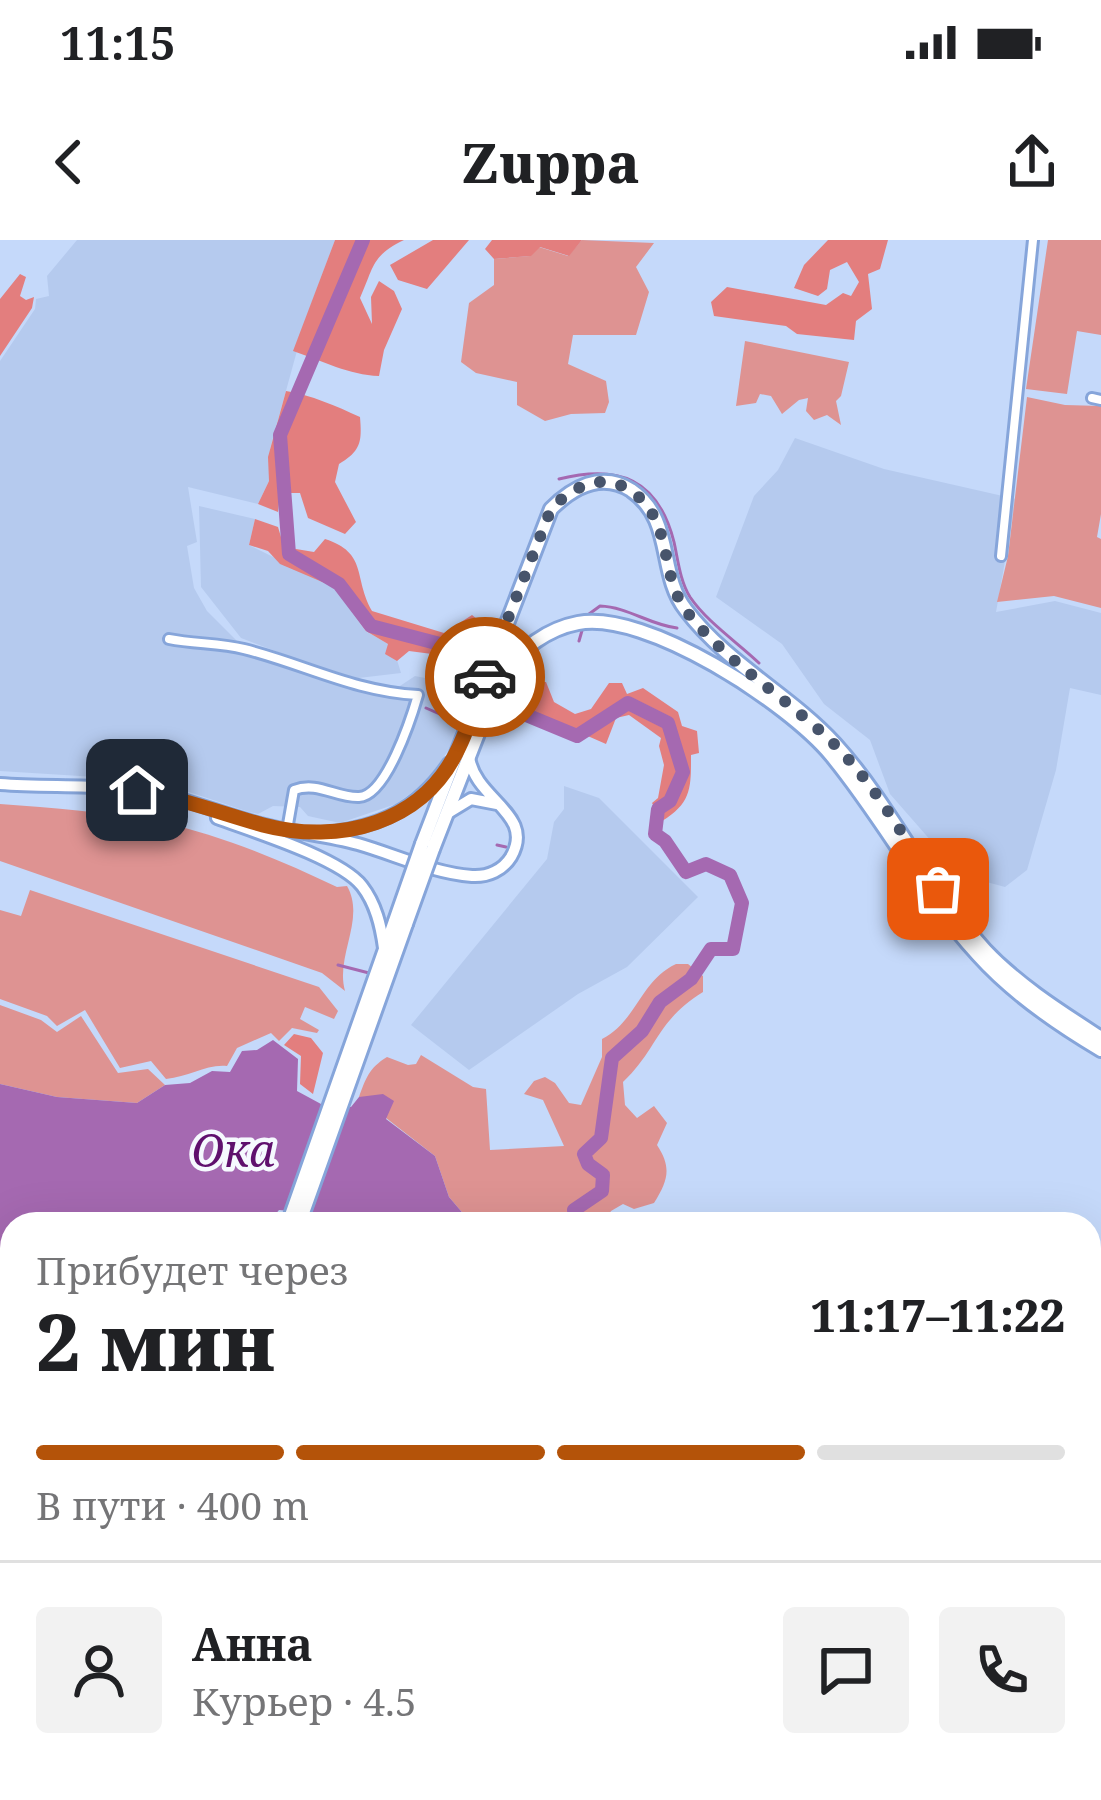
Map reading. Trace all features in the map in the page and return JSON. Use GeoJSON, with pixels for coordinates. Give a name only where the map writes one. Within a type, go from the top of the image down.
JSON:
{"type":"FeatureCollection","features":[{"type":"Feature","properties":{"kind":"highway"},"geometry":{"type":"LineString","coordinates":[[303,1212],[537,538],[551,509],[569,490],[608,482],[629,489],[653,510],[664,536],[676,597],[690,616],[831,747],[986,950],[1048,1004],[1101,1038]]}},
{"type":"Feature","properties":{"kind":"highway"},"geometry":{"type":"LineString","coordinates":[[427,847],[445,815],[463,752],[502,672],[523,649],[546,634],[577,623],[621,624],[716,666],[831,747],[929,894],[979,957],[1043,1012],[1101,1050]]}},
{"type":"Feature","properties":{"kind":"highway"},"geometry":{"type":"LineString","coordinates":[[293,1212],[376,992],[385,950],[400,922]]}},
{"type":"Feature","properties":{"kind":"main road"},"geometry":{"type":"LineString","coordinates":[[0,784],[137,790],[287,830],[309,834],[342,840],[422,866],[481,876],[505,866],[516,845],[516,828],[501,805],[482,790],[463,752],[424,795],[393,817],[352,830],[309,834]]}},
{"type":"Feature","properties":{"kind":"main road"},"geometry":{"type":"LineString","coordinates":[[445,815],[471,799],[501,805]]}},
{"type":"Feature","properties":{"kind":"main road"},"geometry":{"type":"LineString","coordinates":[[194,804],[214,817],[337,866],[362,886],[375,909],[385,950]]}},
{"type":"Feature","properties":{"kind":"street"},"geometry":{"type":"LineString","coordinates":[[1001,556],[1033,240]]}},
{"type":"Feature","properties":{"kind":"street"},"geometry":{"type":"LineString","coordinates":[[169,639],[244,649],[345,684],[418,695],[394,761],[373,793],[358,797],[306,785],[294,790],[287,830]]}},
{"type":"Feature","properties":{"kind":"shaded area"},"geometry":{"type":"Polygon","coordinates":[[[77,240],[335,240],[306,318],[270,449],[269,481],[258,504],[188,487],[197,542],[187,546],[194,588],[207,611],[237,641],[360,685],[400,686],[415,676],[440,681],[467,695],[450,748],[426,782],[396,804],[340,823],[308,816],[300,807],[273,806],[258,814],[171,786],[128,779],[0,771],[0,361],[35,309],[36,299],[49,296],[47,276],[77,240]]]}},
{"type":"Feature","properties":{"kind":"shaded area"},"geometry":{"type":"Polygon","coordinates":[[[335,240],[404,240],[379,257],[360,298],[372,324],[371,297],[379,281],[394,291],[402,309],[384,350],[379,376],[293,351],[335,240]]]}},
{"type":"Feature","properties":{"kind":"shaded area"},"geometry":{"type":"Polygon","coordinates":[[[433,240],[469,240],[427,289],[398,280],[390,265],[433,240]]]}},
{"type":"Feature","properties":{"kind":"shaded area"},"geometry":{"type":"Polygon","coordinates":[[[492,240],[582,240],[569,256],[540,247],[531,256],[494,259],[485,249],[492,240]]]}},
{"type":"Feature","properties":{"kind":"shaded area"},"geometry":{"type":"Polygon","coordinates":[[[582,240],[654,243],[636,267],[649,292],[636,335],[573,335],[568,364],[606,381],[609,402],[605,413],[545,421],[517,405],[517,382],[476,373],[461,362],[469,303],[494,285],[494,259],[530,256],[539,247],[568,256],[582,240]]]}},
{"type":"Feature","properties":{"kind":"shaded area"},"geometry":{"type":"Polygon","coordinates":[[[828,240],[888,240],[880,269],[868,274],[872,309],[856,321],[854,340],[797,334],[786,326],[714,316],[711,302],[727,287],[826,305],[843,293],[851,296],[859,282],[847,262],[830,270],[827,289],[818,296],[794,288],[804,265],[828,240]]]}},
{"type":"Feature","properties":{"kind":"shaded area"},"geometry":{"type":"Polygon","coordinates":[[[1048,240],[1101,240],[1101,335],[1077,331],[1067,394],[1026,389],[1048,240]]]}},
{"type":"Feature","properties":{"kind":"shaded area"},"geometry":{"type":"Polygon","coordinates":[[[20,274],[26,277],[20,296],[34,297],[32,308],[0,356],[0,299],[20,274]]]}},
{"type":"Feature","properties":{"kind":"shaded area"},"geometry":{"type":"Polygon","coordinates":[[[745,341],[849,362],[836,401],[841,425],[827,415],[814,420],[806,411],[808,398],[782,414],[771,396],[760,394],[756,403],[736,406],[745,341]]]}},
{"type":"Feature","properties":{"kind":"shaded area"},"geometry":{"type":"Polygon","coordinates":[[[286,391],[360,417],[358,445],[339,464],[335,482],[356,522],[345,534],[308,518],[300,493],[280,493],[278,512],[258,504],[269,481],[268,457],[286,391]]]}},
{"type":"Feature","properties":{"kind":"shaded area"},"geometry":{"type":"Polygon","coordinates":[[[1027,397],[1101,406],[1097,537],[1101,539],[1101,608],[1054,596],[997,602],[1008,556],[1027,397]]]}},
{"type":"Feature","properties":{"kind":"shaded area"},"geometry":{"type":"Polygon","coordinates":[[[795,438],[884,469],[1016,499],[996,612],[1055,601],[1101,613],[1101,695],[1070,688],[1056,770],[1027,870],[1005,887],[961,875],[890,794],[870,740],[824,704],[782,644],[716,597],[754,496],[778,470],[795,438]]]}},
{"type":"Feature","properties":{"kind":"shaded area"},"geometry":{"type":"Polygon","coordinates":[[[199,506],[255,519],[249,545],[334,587],[366,631],[393,647],[401,673],[350,679],[241,638],[201,587],[199,506]]]}},
{"type":"Feature","properties":{"kind":"shaded area"},"geometry":{"type":"Polygon","coordinates":[[[255,519],[278,527],[284,547],[314,552],[325,539],[348,551],[372,611],[444,633],[472,615],[487,627],[471,643],[461,644],[476,665],[463,674],[432,654],[409,651],[397,661],[385,654],[388,644],[366,631],[334,587],[249,545],[255,519]]]}},
{"type":"Feature","properties":{"kind":"shaded area"},"geometry":{"type":"Polygon","coordinates":[[[546,682],[554,702],[575,714],[591,709],[609,683],[622,683],[627,694],[643,688],[678,712],[682,726],[697,731],[699,753],[691,755],[690,785],[679,808],[662,821],[652,803],[658,798],[664,765],[661,738],[629,715],[616,718],[606,744],[519,706],[511,684],[546,682]]]}},
{"type":"Feature","properties":{"kind":"shaded area"},"geometry":{"type":"Polygon","coordinates":[[[564,786],[599,798],[698,897],[627,967],[578,994],[469,1070],[411,1025],[547,859],[554,822],[564,809],[564,786]]]}},
{"type":"Feature","properties":{"kind":"shaded area"},"geometry":{"type":"Polygon","coordinates":[[[0,804],[160,822],[250,849],[337,887],[347,886],[353,911],[344,964],[345,991],[322,973],[0,861],[0,804]]]}},
{"type":"Feature","properties":{"kind":"shaded area"},"geometry":{"type":"Polygon","coordinates":[[[30,890],[319,987],[338,1011],[334,1019],[305,1007],[300,1019],[317,1033],[292,1028],[279,1041],[271,1033],[237,1048],[227,1066],[166,1079],[151,1061],[120,1068],[85,1010],[57,1026],[47,1016],[0,999],[0,910],[21,916],[30,890]]]}},
{"type":"Feature","properties":{"kind":"shaded area"},"geometry":{"type":"Polygon","coordinates":[[[688,964],[703,976],[703,992],[666,1025],[623,1082],[625,1105],[637,1118],[654,1106],[667,1123],[657,1145],[665,1161],[665,1181],[654,1203],[634,1209],[623,1204],[610,1212],[462,1212],[449,1197],[435,1156],[359,1097],[381,1061],[387,1057],[416,1064],[421,1055],[473,1087],[486,1089],[490,1150],[564,1146],[543,1100],[524,1094],[534,1081],[545,1077],[569,1103],[581,1105],[602,1057],[602,1039],[623,1022],[664,971],[688,964]]]}},
{"type":"Feature","properties":{"kind":"shaded area"},"geometry":{"type":"Polygon","coordinates":[[[0,1005],[41,1020],[57,1032],[81,1016],[118,1073],[148,1069],[165,1085],[137,1103],[57,1097],[0,1084],[0,1005]]]}},
{"type":"Feature","properties":{"kind":"shaded area"},"geometry":{"type":"Polygon","coordinates":[[[294,1034],[311,1038],[323,1053],[313,1094],[300,1084],[301,1056],[284,1045],[294,1034]]]}},
{"type":"Feature","properties":{"kind":"water","name":"Ока"},"geometry":{"type":"Polygon","coordinates":[[[273,1040],[298,1059],[297,1091],[321,1104],[351,1107],[359,1097],[383,1094],[394,1101],[386,1119],[435,1156],[449,1197],[462,1212],[0,1212],[0,1084],[57,1097],[137,1103],[165,1085],[190,1083],[212,1071],[230,1072],[242,1051],[257,1050],[273,1040]]]}},
{"type":"Feature","properties":{"kind":"waterway"},"geometry":{"type":"LineString","coordinates":[[363,240],[280,435],[289,554],[339,584],[371,626],[440,644],[519,712],[577,736],[628,703],[668,723],[683,772],[670,801],[658,809],[655,834],[686,872],[706,864],[730,875],[742,903],[733,949],[711,949],[691,979],[660,1002],[642,1031],[612,1058],[601,1138],[584,1154],[588,1164],[603,1175],[602,1191],[574,1212]]}},
{"type":"Feature","properties":{"kind":"waterway"},"geometry":{"type":"LineString","coordinates":[[559,479],[618,476],[646,490],[667,521],[690,597],[759,663]]}},
{"type":"Feature","properties":{"kind":"waterway"},"geometry":{"type":"LineString","coordinates":[[585,617],[600,606],[610,607],[677,628]]}},
{"type":"Feature","properties":{"kind":"waterway"},"geometry":{"type":"LineString","coordinates":[[579,641],[583,627]]}},
{"type":"Feature","properties":{"kind":"waterway"},"geometry":{"type":"LineString","coordinates":[[426,708],[460,723]]}},
{"type":"Feature","properties":{"kind":"waterway"},"geometry":{"type":"LineString","coordinates":[[497,845],[506,847]]}},
{"type":"Feature","properties":{"kind":"waterway"},"geometry":{"type":"LineString","coordinates":[[338,965],[369,973]]}},
{"type":"Feature","properties":{"kind":"way so far"},"geometry":{"type":"LineString","coordinates":[[485,677],[551,509],[569,490],[589,483],[608,482],[629,489],[653,510],[664,536],[670,580],[690,616],[834,743],[938,889]]}},
{"type":"Feature","properties":{"kind":"route"},"geometry":{"type":"LineString","coordinates":[[137,790],[309,834],[371,825],[413,804],[435,783],[458,750],[485,677]]}}]}
